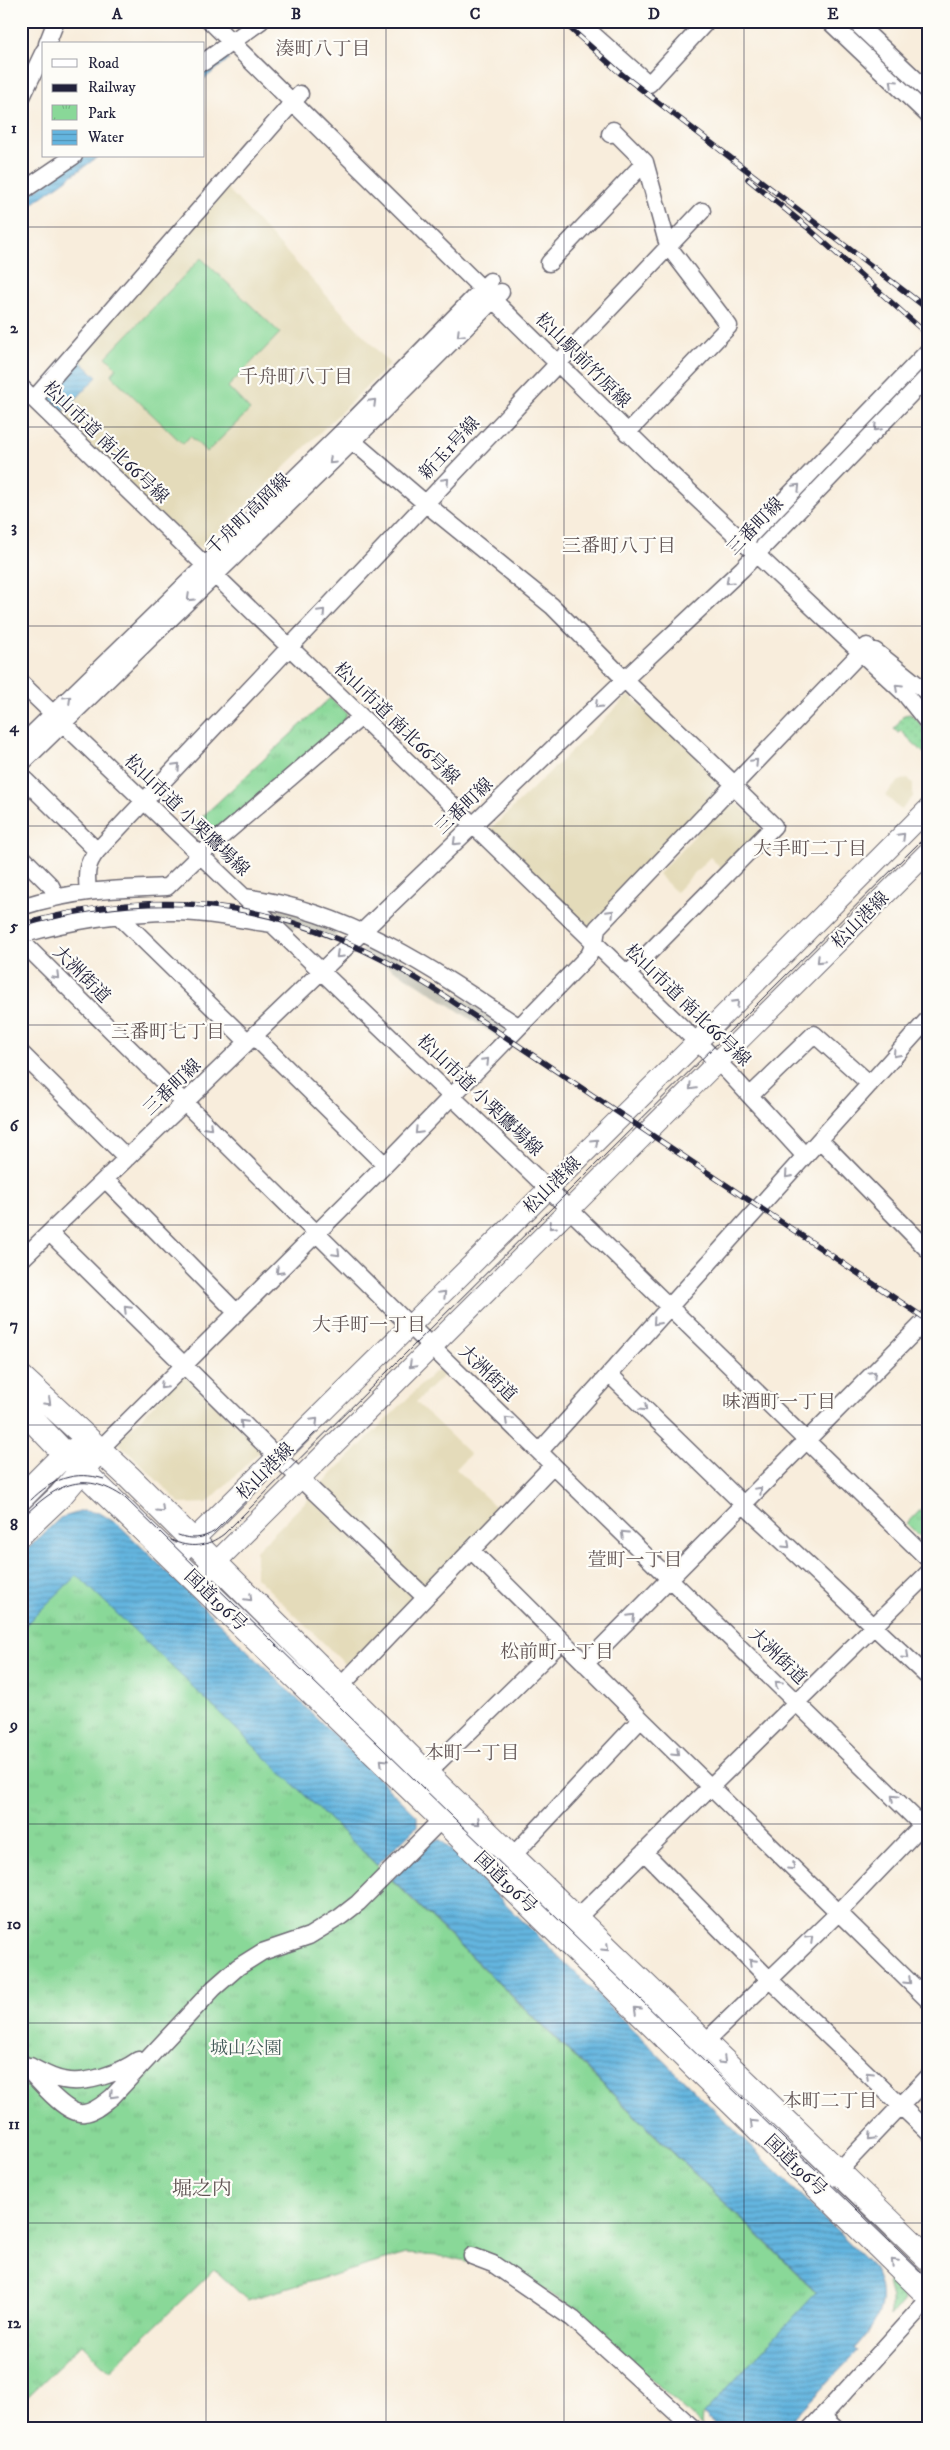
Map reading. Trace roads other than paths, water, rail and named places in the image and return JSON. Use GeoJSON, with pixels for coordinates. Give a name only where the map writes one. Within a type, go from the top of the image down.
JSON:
{"type":"FeatureCollection","features":[{"type":"Feature","properties":{"kind":"highway","name":"国道196号"},"geometry":{"type":"LineString","coordinates":[[21,1377],[100,1449],[215,1563],[331,1696]]}},
{"type":"Feature","properties":{"kind":"highway","name":"国道196号"},"geometry":{"type":"LineString","coordinates":[[21,1408],[65,1454],[196,1582],[331,1696],[419,1781],[442,1819],[504,1865],[696,2051],[838,2171],[929,2259]]}},
{"type":"Feature","properties":{"kind":"highway"},"geometry":{"type":"LineString","coordinates":[[21,1498],[65,1454],[83,1447],[100,1449]]}},
{"type":"Feature","properties":{"kind":"highway"},"geometry":{"type":"LineString","coordinates":[[21,1533],[60,1496],[100,1449]]}},
{"type":"Feature","properties":{"kind":"highway"},"geometry":{"type":"LineString","coordinates":[[60,1496],[88,1491],[99,1492],[110,1497]]}},
{"type":"Feature","properties":{"kind":"highway","name":"国道196号"},"geometry":{"type":"LineString","coordinates":[[696,2051],[820,2189],[929,2297]]}},
{"type":"Feature","properties":{"kind":"main road","name":"松山港線"},"geometry":{"type":"LineString","coordinates":[[173,1560],[411,1326],[929,808]]}},
{"type":"Feature","properties":{"kind":"main road","name":"松山港線"},"geometry":{"type":"LineString","coordinates":[[196,1582],[431,1345],[929,851]]}},
{"type":"Feature","properties":{"kind":"street"},"geometry":{"type":"LineString","coordinates":[[48,42],[56,21]]}},
{"type":"Feature","properties":{"kind":"street","name":"松山駅前竹原線"},"geometry":{"type":"LineString","coordinates":[[210,21],[235,39],[297,98],[631,429],[864,649],[905,694],[929,724]]}},
{"type":"Feature","properties":{"kind":"street","name":"松山駅前竹原線"},"geometry":{"type":"LineString","coordinates":[[225,21],[235,39]]}},
{"type":"Feature","properties":{"kind":"street"},"geometry":{"type":"LineString","coordinates":[[205,61],[261,21]]}},
{"type":"Feature","properties":{"kind":"street"},"geometry":{"type":"LineString","coordinates":[[587,24],[649,84],[707,21]]}},
{"type":"Feature","properties":{"kind":"street"},"geometry":{"type":"LineString","coordinates":[[829,21],[929,116]]}},
{"type":"Feature","properties":{"kind":"street"},"geometry":{"type":"LineString","coordinates":[[854,21],[929,92]]}},
{"type":"Feature","properties":{"kind":"street"},"geometry":{"type":"LineString","coordinates":[[21,99],[42,54]]}},
{"type":"Feature","properties":{"kind":"street"},"geometry":{"type":"LineString","coordinates":[[34,399],[297,98]]}},
{"type":"Feature","properties":{"kind":"street"},"geometry":{"type":"LineString","coordinates":[[611,132],[644,160],[668,246],[730,326],[631,429]]}},
{"type":"Feature","properties":{"kind":"street"},"geometry":{"type":"LineString","coordinates":[[21,192],[71,158]]}},
{"type":"Feature","properties":{"kind":"street"},"geometry":{"type":"LineString","coordinates":[[549,263],[644,160]]}},
{"type":"Feature","properties":{"kind":"street","name":"新玉1号線"},"geometry":{"type":"LineString","coordinates":[[88,891],[86,871],[90,859],[97,850],[702,211]]}},
{"type":"Feature","properties":{"kind":"street","name":"千舟町高岡線"},"geometry":{"type":"LineString","coordinates":[[21,764],[58,718],[347,437],[492,290]]}},
{"type":"Feature","properties":{"kind":"street","name":"三番町線"},"geometry":{"type":"LineString","coordinates":[[747,538],[929,350]]}},
{"type":"Feature","properties":{"kind":"street","name":"三番町線"},"geometry":{"type":"LineString","coordinates":[[21,1260],[760,550],[929,375]]}},
{"type":"Feature","properties":{"kind":"street","name":"松山市道 南北66号線"},"geometry":{"type":"LineString","coordinates":[[21,387],[595,942],[750,1095],[805,1156]]}},
{"type":"Feature","properties":{"kind":"street"},"geometry":{"type":"LineString","coordinates":[[347,437],[424,503],[552,606],[734,784],[739,792],[774,826],[627,975]]}},
{"type":"Feature","properties":{"kind":"street"},"geometry":{"type":"LineString","coordinates":[[100,1449],[385,1165],[589,955],[595,942],[597,928],[864,649]]}},
{"type":"Feature","properties":{"kind":"street","name":"松山駅前竹原線"},"geometry":{"type":"LineString","coordinates":[[864,649],[928,693]]}},
{"type":"Feature","properties":{"kind":"street","name":"松山市道 小栗鷹場線"},"geometry":{"type":"LineString","coordinates":[[21,684],[670,1306],[929,1560]]}},
{"type":"Feature","properties":{"kind":"street"},"geometry":{"type":"LineString","coordinates":[[21,907],[56,896],[88,891],[167,887],[200,855],[361,717]]}},
{"type":"Feature","properties":{"kind":"street","name":"千舟町高岡線"},"geometry":{"type":"LineString","coordinates":[[21,745],[58,718]]}},
{"type":"Feature","properties":{"kind":"street"},"geometry":{"type":"LineString","coordinates":[[21,776],[97,850]]}},
{"type":"Feature","properties":{"kind":"street"},"geometry":{"type":"LineString","coordinates":[[21,856],[50,886],[56,896]]}},
{"type":"Feature","properties":{"kind":"street"},"geometry":{"type":"LineString","coordinates":[[244,897],[314,913],[364,931],[444,976],[520,1027]]}},
{"type":"Feature","properties":{"kind":"street"},"geometry":{"type":"LineString","coordinates":[[21,935],[56,924],[94,917],[178,912],[272,924]]}},
{"type":"Feature","properties":{"kind":"street"},"geometry":{"type":"LineString","coordinates":[[119,916],[385,1165]]}},
{"type":"Feature","properties":{"kind":"street","name":"大洲街道"},"geometry":{"type":"LineString","coordinates":[[21,941],[796,1703],[926,1825]]}},
{"type":"Feature","properties":{"kind":"street"},"geometry":{"type":"LineString","coordinates":[[540,1451],[929,1018]]}},
{"type":"Feature","properties":{"kind":"street"},"geometry":{"type":"LineString","coordinates":[[750,1095],[814,1034],[870,1084]]}},
{"type":"Feature","properties":{"kind":"street"},"geometry":{"type":"LineString","coordinates":[[21,1053],[127,1158]]}},
{"type":"Feature","properties":{"kind":"street"},"geometry":{"type":"LineString","coordinates":[[820,1140],[929,1252]]}},
{"type":"Feature","properties":{"kind":"street"},"geometry":{"type":"LineString","coordinates":[[106,1180],[237,1314]]}},
{"type":"Feature","properties":{"kind":"street"},"geometry":{"type":"LineString","coordinates":[[50,1233],[184,1366],[425,1597]]}},
{"type":"Feature","properties":{"kind":"street"},"geometry":{"type":"LineString","coordinates":[[586,1664],[807,1441],[925,1326]]}},
{"type":"Feature","properties":{"kind":"street"},"geometry":{"type":"LineString","coordinates":[[609,1374],[744,1505],[929,1678]]}},
{"type":"Feature","properties":{"kind":"street"},"geometry":{"type":"LineString","coordinates":[[331,1696],[553,1464]]}},
{"type":"Feature","properties":{"kind":"street"},"geometry":{"type":"LineString","coordinates":[[471,1550],[929,2001]]}},
{"type":"Feature","properties":{"kind":"street"},"geometry":{"type":"LineString","coordinates":[[568,1927],[929,1572]]}},
{"type":"Feature","properties":{"kind":"street"},"geometry":{"type":"LineString","coordinates":[[419,1781],[562,1641]]}},
{"type":"Feature","properties":{"kind":"street"},"geometry":{"type":"LineString","coordinates":[[504,1865],[641,1719]]}},
{"type":"Feature","properties":{"kind":"street"},"geometry":{"type":"LineString","coordinates":[[21,2062],[63,2105],[75,2112],[84,2113],[99,2107],[112,2097],[157,2046],[214,1988],[238,1967],[262,1952],[309,1936],[329,1925],[358,1903],[442,1819]]}},
{"type":"Feature","properties":{"kind":"street"},"geometry":{"type":"LineString","coordinates":[[696,2051],[926,1825]]}},
{"type":"Feature","properties":{"kind":"street"},"geometry":{"type":"LineString","coordinates":[[644,1852],[769,1979],[929,2134]]}},
{"type":"Feature","properties":{"kind":"street"},"geometry":{"type":"LineString","coordinates":[[21,2062],[63,2080],[105,2076],[126,2068],[157,2046]]}},
{"type":"Feature","properties":{"kind":"street"},"geometry":{"type":"LineString","coordinates":[[820,2189],[929,2076]]}},
{"type":"Feature","properties":{"kind":"street"},"geometry":{"type":"LineString","coordinates":[[63,2080],[58,2090],[58,2096],[63,2105]]}},
{"type":"Feature","properties":{"kind":"street"},"geometry":{"type":"LineString","coordinates":[[472,2256],[492,2264],[574,2319],[694,2429]]}},
{"type":"Feature","properties":{"kind":"street"},"geometry":{"type":"LineString","coordinates":[[810,2429],[929,2297]]}},
{"type":"Feature","properties":{"kind":"street"},"geometry":{"type":"LineString","coordinates":[[822,2416],[836,2429]]}},
{"type":"Feature","properties":{"kind":"water"},"geometry":{"type":"Polygon","coordinates":[[[223,54],[229,59],[205,78],[205,67],[223,54]]]}},
{"type":"Feature","properties":{"kind":"water"},"geometry":{"type":"Polygon","coordinates":[[[81,158],[96,158],[21,212],[21,201],[81,158]]]}},
{"type":"Feature","properties":{"kind":"water"},"geometry":{"type":"Polygon","coordinates":[[[80,361],[97,377],[62,413],[46,397],[80,361]]]}},
{"type":"Feature","properties":{"kind":"water"},"geometry":{"type":"Polygon","coordinates":[[[83,1511],[100,1513],[119,1525],[417,1816],[417,1826],[377,1865],[77,1575],[21,1629],[21,1555],[60,1518],[83,1511]]]}},
{"type":"Feature","properties":{"kind":"water"},"geometry":{"type":"Polygon","coordinates":[[[432,1840],[441,1840],[873,2267],[881,2290],[881,2301],[879,2311],[870,2330],[854,2349],[857,2352],[783,2429],[719,2429],[703,2414],[817,2292],[392,1879],[432,1840]]]}},
{"type":"Feature","properties":{"kind":"tram line"},"geometry":{"type":"LineString","coordinates":[[171,1540],[185,1545],[198,1545],[211,1542],[224,1534],[929,833]]}},
{"type":"Feature","properties":{"kind":"tram line"},"geometry":{"type":"LineString","coordinates":[[178,1535],[197,1538],[215,1531],[315,1433]]}},
{"type":"Feature","properties":{"kind":"tram line"},"geometry":{"type":"LineString","coordinates":[[31,1500],[47,1487],[64,1478],[93,1476],[104,1479]]}},
{"type":"Feature","properties":{"kind":"tram line"},"geometry":{"type":"LineString","coordinates":[[21,1519],[45,1498],[69,1485],[95,1484],[110,1489],[125,1498],[929,2280]]}},
{"type":"Feature","properties":{"kind":"railway"},"geometry":{"type":"LineString","coordinates":[[562,21],[620,73],[929,310]]}},
{"type":"Feature","properties":{"kind":"railway"},"geometry":{"type":"LineString","coordinates":[[748,179],[807,227],[929,336]]}},
{"type":"Feature","properties":{"kind":"railway"},"geometry":{"type":"LineString","coordinates":[[21,925],[77,912],[132,905],[184,904],[235,909],[285,920],[335,937],[384,960],[434,989],[929,1321]]}},
{"type":"Feature","properties":{"kind":"district","name":"湊町八丁目"},"geometry":{"type":"Point","coordinates":[323,48]}},
{"type":"Feature","properties":{"kind":"district","name":"千舟町八丁目"},"geometry":{"type":"Point","coordinates":[296,376]}},
{"type":"Feature","properties":{"kind":"district","name":"三番町八丁目"},"geometry":{"type":"Point","coordinates":[619,545]}},
{"type":"Feature","properties":{"kind":"district","name":"大手町二丁目"},"geometry":{"type":"Point","coordinates":[810,848]}},
{"type":"Feature","properties":{"kind":"district","name":"三番町七丁目"},"geometry":{"type":"Point","coordinates":[168,1031]}},
{"type":"Feature","properties":{"kind":"district","name":"大手町一丁目"},"geometry":{"type":"Point","coordinates":[369,1324]}},
{"type":"Feature","properties":{"kind":"district","name":"味酒町一丁目"},"geometry":{"type":"Point","coordinates":[779,1401]}},
{"type":"Feature","properties":{"kind":"district","name":"萱町一丁目"},"geometry":{"type":"Point","coordinates":[635,1559]}},
{"type":"Feature","properties":{"kind":"district","name":"松前町一丁目"},"geometry":{"type":"Point","coordinates":[557,1651]}},
{"type":"Feature","properties":{"kind":"district","name":"本町一丁目"},"geometry":{"type":"Point","coordinates":[472,1752]}},
{"type":"Feature","properties":{"kind":"district","name":"本町二丁目"},"geometry":{"type":"Point","coordinates":[830,2100]}},
{"type":"Feature","properties":{"kind":"district","name":"堀之内"},"geometry":{"type":"Point","coordinates":[202,2188]}},
{"type":"Feature","properties":{"kind":"park label","name":"城山公園"},"geometry":{"type":"Point","coordinates":[246,2048]}}]}
